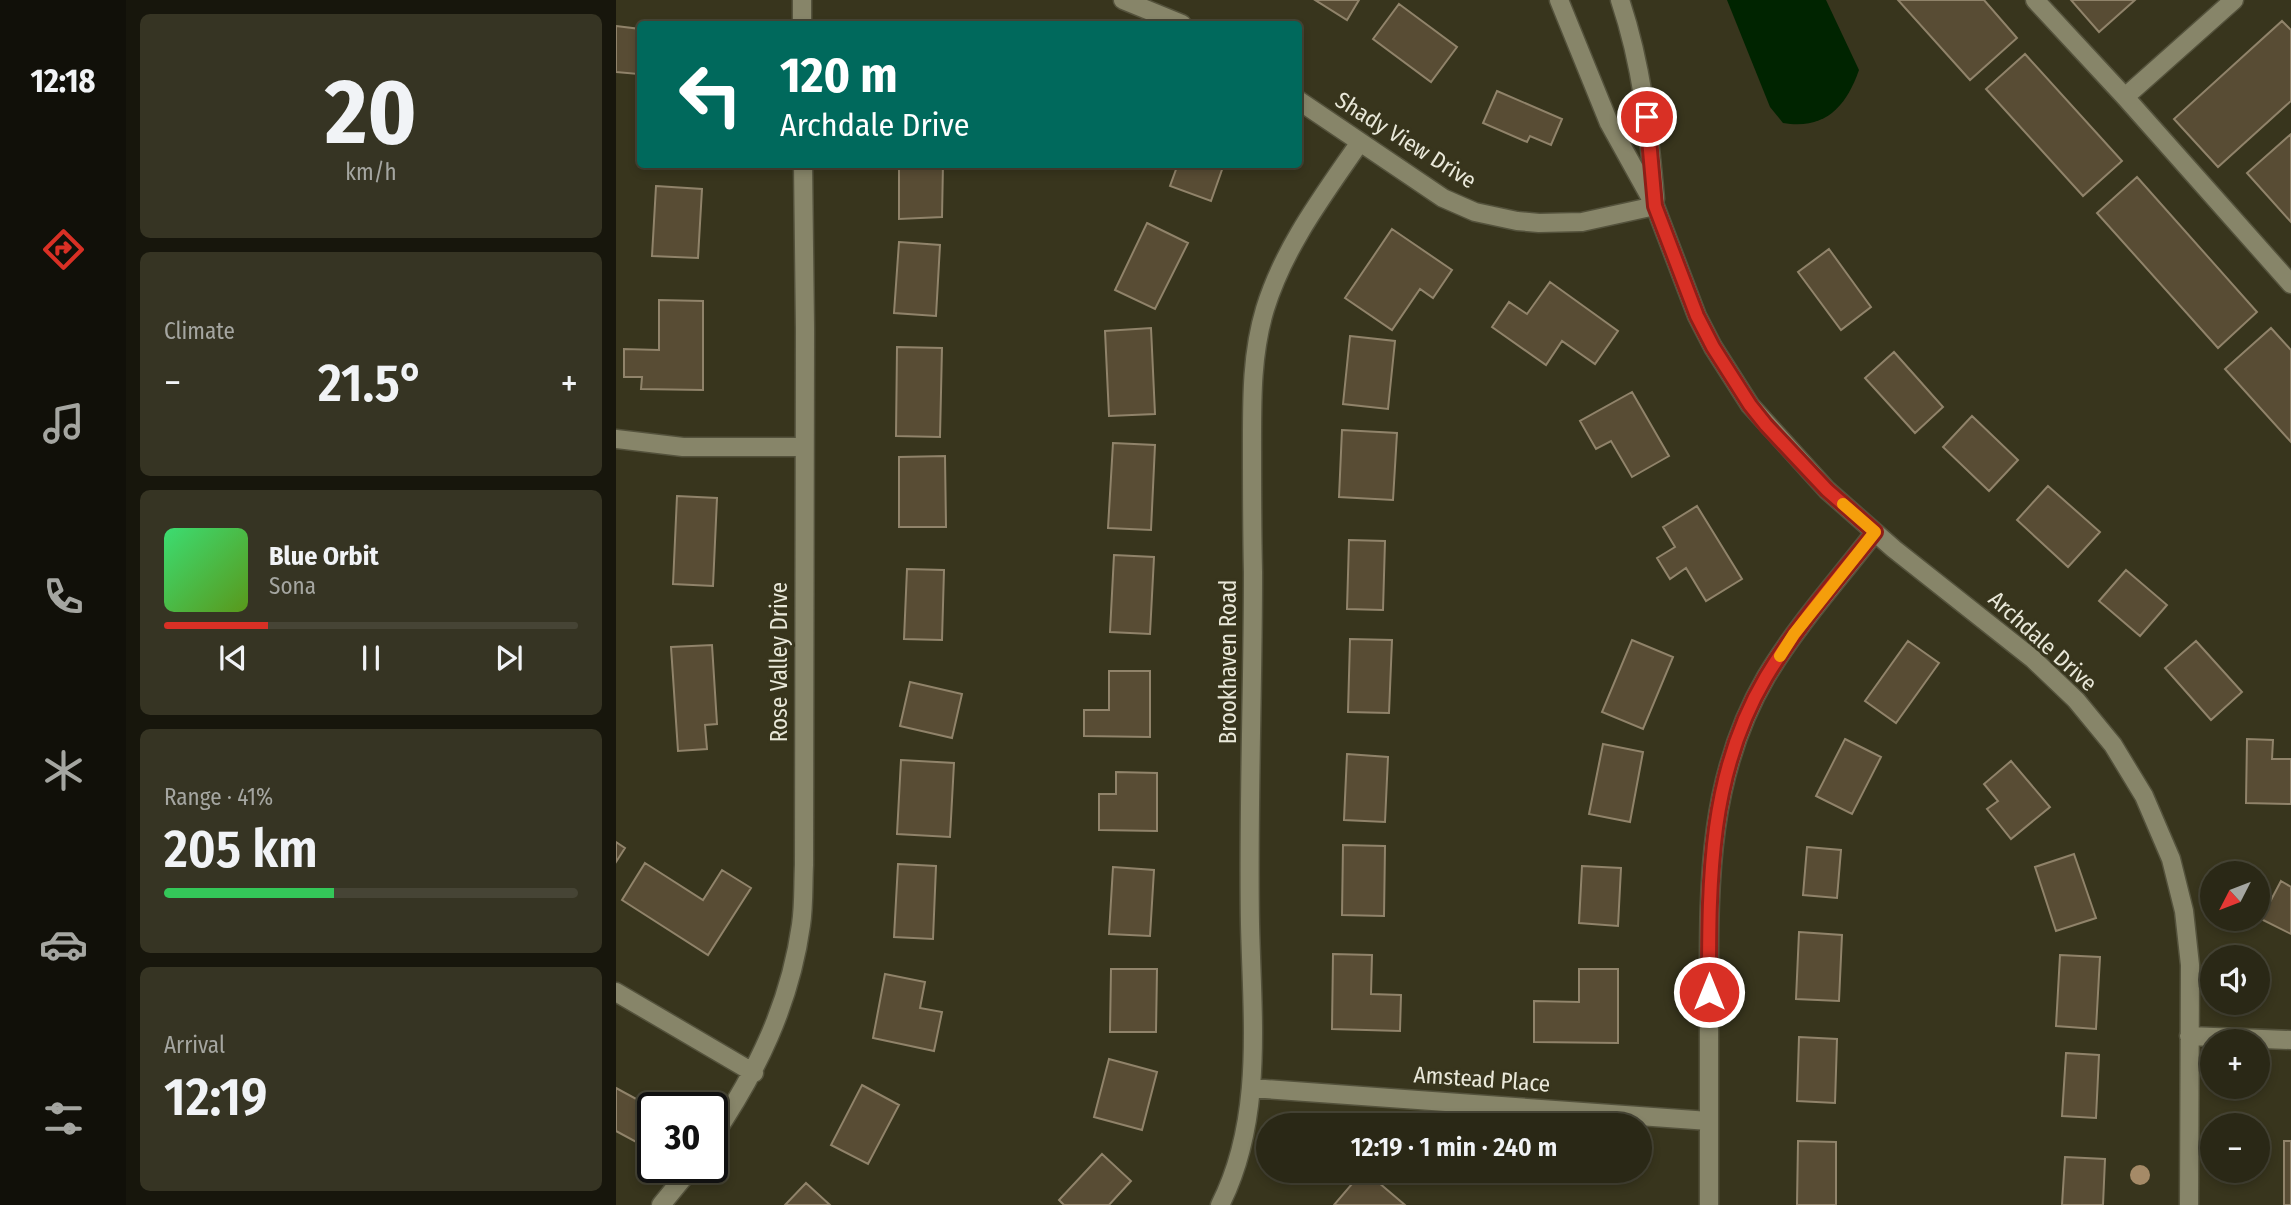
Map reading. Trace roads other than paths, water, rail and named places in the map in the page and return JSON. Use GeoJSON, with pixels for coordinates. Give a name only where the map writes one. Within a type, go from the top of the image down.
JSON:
{"type":"FeatureCollection","features":[{"type":"Feature","properties":{"kind":"street"},"geometry":{"type":"LineString","coordinates":[[802,0],[802,21]]}},
{"type":"Feature","properties":{"kind":"street"},"geometry":{"type":"LineString","coordinates":[[1123,0],[1175,21]]}},
{"type":"Feature","properties":{"kind":"street","name":"Archdale Drive"},"geometry":{"type":"LineString","coordinates":[[1559,0],[1609,123],[1655,206],[1697,316],[1713,347],[1750,405],[1827,490],[2033,659],[2076,700],[2113,745],[2144,796],[2171,859],[2184,911],[2190,965],[2189,1205]]}},
{"type":"Feature","properties":{"kind":"street","name":"Archdale Drive"},"geometry":{"type":"LineString","coordinates":[[1620,0],[1632,33],[1647,117],[1655,206]]}},
{"type":"Feature","properties":{"kind":"street"},"geometry":{"type":"LineString","coordinates":[[2035,0],[2291,284]]}},
{"type":"Feature","properties":{"kind":"street"},"geometry":{"type":"LineString","coordinates":[[2125,97],[2234,0]]}},
{"type":"Feature","properties":{"kind":"street","name":"Shady View Drive"},"geometry":{"type":"LineString","coordinates":[[1302,103],[1443,198],[1475,212],[1517,221],[1582,222],[1655,206]]}},
{"type":"Feature","properties":{"kind":"street","name":"Brookhaven Road"},"geometry":{"type":"LineString","coordinates":[[1220,1205],[1230,1185],[1245,1129],[1253,1054],[1250,906],[1252,388],[1259,334],[1265,309],[1298,232],[1360,142]]}},
{"type":"Feature","properties":{"kind":"street","name":"Rose Valley Drive"},"geometry":{"type":"LineString","coordinates":[[728,1113],[754,1073],[773,1032],[791,978],[802,922],[805,329],[803,168]]}},
{"type":"Feature","properties":{"kind":"street"},"geometry":{"type":"LineString","coordinates":[[616,439],[683,447],[804,447]]}},
{"type":"Feature","properties":{"kind":"street"},"geometry":{"type":"LineString","coordinates":[[1709,1205],[1709,888],[1715,827],[1728,766],[1738,737],[1765,679],[1794,634],[1875,532]]}},
{"type":"Feature","properties":{"kind":"street"},"geometry":{"type":"LineString","coordinates":[[616,992],[754,1073]]}},
{"type":"Feature","properties":{"kind":"street"},"geometry":{"type":"LineString","coordinates":[[2189,1037],[2291,1040]]}},
{"type":"Feature","properties":{"kind":"street","name":"Amstead Place"},"geometry":{"type":"LineString","coordinates":[[1251,1088],[1709,1121]]}},
{"type":"Feature","properties":{"kind":"street"},"geometry":{"type":"LineString","coordinates":[[661,1205],[679,1183]]}}]}
